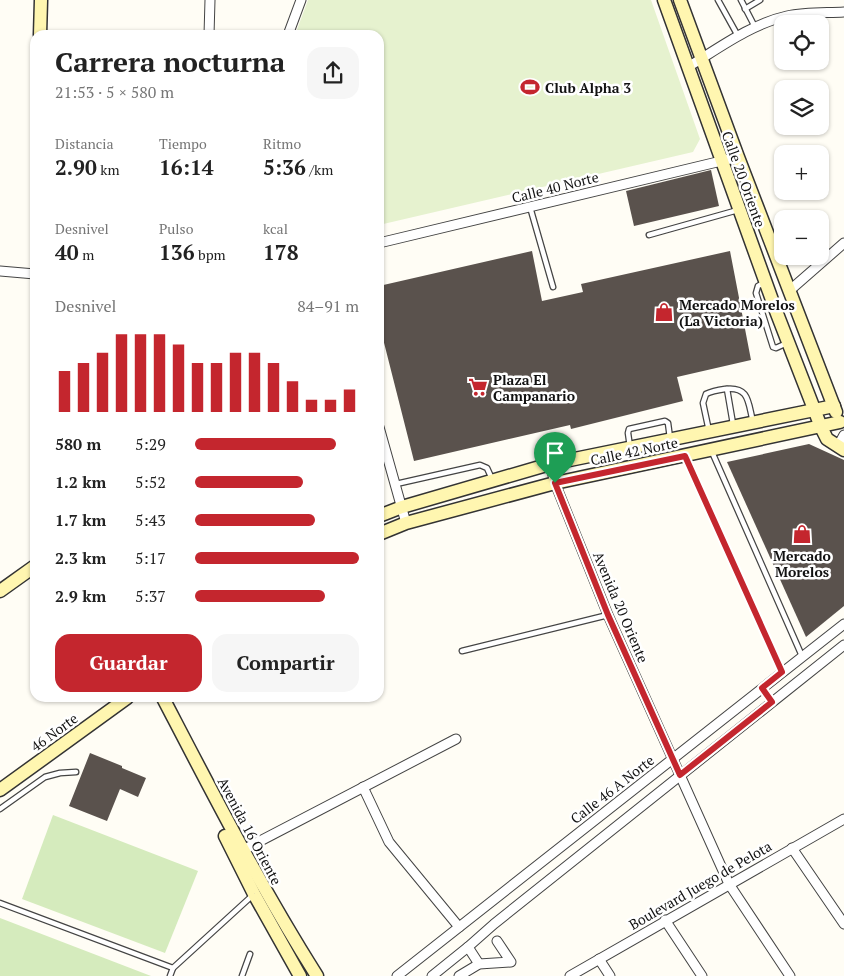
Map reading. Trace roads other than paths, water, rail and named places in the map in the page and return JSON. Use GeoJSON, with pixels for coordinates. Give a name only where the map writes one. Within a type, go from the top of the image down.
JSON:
{"type":"FeatureCollection","features":[{"type":"Feature","properties":{"kind":"main road"},"geometry":{"type":"LineString","coordinates":[[40,30],[41,0]]}},
{"type":"Feature","properties":{"kind":"main road","name":"Calle 20 Oriente"},"geometry":{"type":"LineString","coordinates":[[664,0],[766,282],[821,427],[827,438],[841,448]]}},
{"type":"Feature","properties":{"kind":"main road","name":"Calle 20 Oriente"},"geometry":{"type":"LineString","coordinates":[[680,0],[789,291],[843,428]]}},
{"type":"Feature","properties":{"kind":"main road","name":"Calle 42 Norte"},"geometry":{"type":"LineString","coordinates":[[384,514],[402,507],[550,464],[834,406]]}},
{"type":"Feature","properties":{"kind":"main road","name":"Calle 42 Norte"},"geometry":{"type":"LineString","coordinates":[[384,532],[406,523],[555,483],[821,427],[843,428]]}},
{"type":"Feature","properties":{"kind":"main road"},"geometry":{"type":"LineString","coordinates":[[0,591],[30,570]]}},
{"type":"Feature","properties":{"kind":"main road","name":"46 Norte"},"geometry":{"type":"LineString","coordinates":[[0,790],[121,702]]}},
{"type":"Feature","properties":{"kind":"main road","name":"Avenida 16 Oriente"},"geometry":{"type":"LineString","coordinates":[[158,702],[238,852],[317,976]]}},
{"type":"Feature","properties":{"kind":"main road","name":"Avenida 16 Oriente"},"geometry":{"type":"LineString","coordinates":[[165,702],[238,852],[254,894],[300,976]]}},
{"type":"Feature","properties":{"kind":"street"},"geometry":{"type":"LineString","coordinates":[[209,30],[210,0]]}},
{"type":"Feature","properties":{"kind":"street"},"geometry":{"type":"LineString","coordinates":[[290,30],[301,0]]}},
{"type":"Feature","properties":{"kind":"street"},"geometry":{"type":"LineString","coordinates":[[688,67],[755,27],[787,16],[844,12]]}},
{"type":"Feature","properties":{"kind":"street","name":"Calle 40 Norte"},"geometry":{"type":"LineString","coordinates":[[384,242],[738,157]]}},
{"type":"Feature","properties":{"kind":"street"},"geometry":{"type":"LineString","coordinates":[[789,291],[844,243]]}},
{"type":"Feature","properties":{"kind":"street"},"geometry":{"type":"LineString","coordinates":[[0,271],[30,274]]}},
{"type":"Feature","properties":{"kind":"street"},"geometry":{"type":"LineString","coordinates":[[841,448],[843,428]]}},
{"type":"Feature","properties":{"kind":"street"},"geometry":{"type":"LineString","coordinates":[[384,444],[406,523]]}},
{"type":"Feature","properties":{"kind":"street","name":"Avenida 20 Oriente"},"geometry":{"type":"LineString","coordinates":[[550,464],[555,483],[608,615],[729,884],[790,976]]}},
{"type":"Feature","properties":{"kind":"street","name":"Calle 46 A Norte"},"geometry":{"type":"LineString","coordinates":[[397,976],[844,624]]}},
{"type":"Feature","properties":{"kind":"street"},"geometry":{"type":"LineString","coordinates":[[432,976],[680,775],[844,646]]}},
{"type":"Feature","properties":{"kind":"street"},"geometry":{"type":"LineString","coordinates":[[762,688],[772,702]]}},
{"type":"Feature","properties":{"kind":"street"},"geometry":{"type":"LineString","coordinates":[[238,852],[456,739]]}},
{"type":"Feature","properties":{"kind":"street"},"geometry":{"type":"LineString","coordinates":[[363,787],[390,842],[459,927]]}},
{"type":"Feature","properties":{"kind":"street","name":"Boulevard Juego de Pelota"},"geometry":{"type":"LineString","coordinates":[[570,976],[844,819]]}},
{"type":"Feature","properties":{"kind":"street"},"geometry":{"type":"LineString","coordinates":[[792,848],[843,921]]}},
{"type":"Feature","properties":{"kind":"street"},"geometry":{"type":"LineString","coordinates":[[665,920],[702,976]]}},
{"type":"Feature","properties":{"kind":"street"},"geometry":{"type":"LineString","coordinates":[[459,976],[479,964],[511,962],[497,941]]}},
{"type":"Feature","properties":{"kind":"street"},"geometry":{"type":"LineString","coordinates":[[468,947],[479,964]]}},
{"type":"Feature","properties":{"kind":"street"},"geometry":{"type":"LineString","coordinates":[[600,959],[610,976]]}},
{"type":"Feature","properties":{"kind":"lane"},"geometry":{"type":"LineString","coordinates":[[718,0],[738,36]]}},
{"type":"Feature","properties":{"kind":"lane"},"geometry":{"type":"LineString","coordinates":[[741,0],[755,27]]}},
{"type":"Feature","properties":{"kind":"lane"},"geometry":{"type":"LineString","coordinates":[[745,9],[760,0]]}},
{"type":"Feature","properties":{"kind":"lane"},"geometry":{"type":"LineString","coordinates":[[530,207],[553,287]]}},
{"type":"Feature","properties":{"kind":"lane"},"geometry":{"type":"LineString","coordinates":[[649,235],[740,210]]}},
{"type":"Feature","properties":{"kind":"lane"},"geometry":{"type":"LineString","coordinates":[[709,432],[703,398],[710,392],[737,388],[745,394],[753,423]]}},
{"type":"Feature","properties":{"kind":"lane"},"geometry":{"type":"LineString","coordinates":[[727,389],[734,427]]}},
{"type":"Feature","properties":{"kind":"lane"},"geometry":{"type":"LineString","coordinates":[[630,448],[629,429],[665,421],[668,423],[670,440]]}},
{"type":"Feature","properties":{"kind":"lane"},"geometry":{"type":"LineString","coordinates":[[711,450],[802,656]]}},
{"type":"Feature","properties":{"kind":"lane"},"geometry":{"type":"LineString","coordinates":[[685,456],[782,672]]}},
{"type":"Feature","properties":{"kind":"lane"},"geometry":{"type":"LineString","coordinates":[[396,484],[480,466],[487,468],[493,480]]}},
{"type":"Feature","properties":{"kind":"lane"},"geometry":{"type":"LineString","coordinates":[[462,651],[608,615]]}},
{"type":"Feature","properties":{"kind":"lane"},"geometry":{"type":"LineString","coordinates":[[0,809],[45,777],[60,773],[76,772]]}},
{"type":"Feature","properties":{"kind":"lane"},"geometry":{"type":"LineString","coordinates":[[170,976],[173,968],[254,894]]}},
{"type":"Feature","properties":{"kind":"lane"},"geometry":{"type":"LineString","coordinates":[[0,903],[173,968]]}},
{"type":"Feature","properties":{"kind":"lane"},"geometry":{"type":"LineString","coordinates":[[242,976],[250,954]]}},
{"type":"Feature","properties":{"kind":"place","name":"Club Alpha 3"},"geometry":{"type":"Point","coordinates":[530,87]}},
{"type":"Feature","properties":{"kind":"place","name":"Mercado Morelos (La Victoria)"},"geometry":{"type":"Point","coordinates":[664,312]}},
{"type":"Feature","properties":{"kind":"place","name":"Plaza El Campanario"},"geometry":{"type":"Point","coordinates":[478,387]}},
{"type":"Feature","properties":{"kind":"place","name":"Mercado Morelos"},"geometry":{"type":"Point","coordinates":[802,534]}}]}
